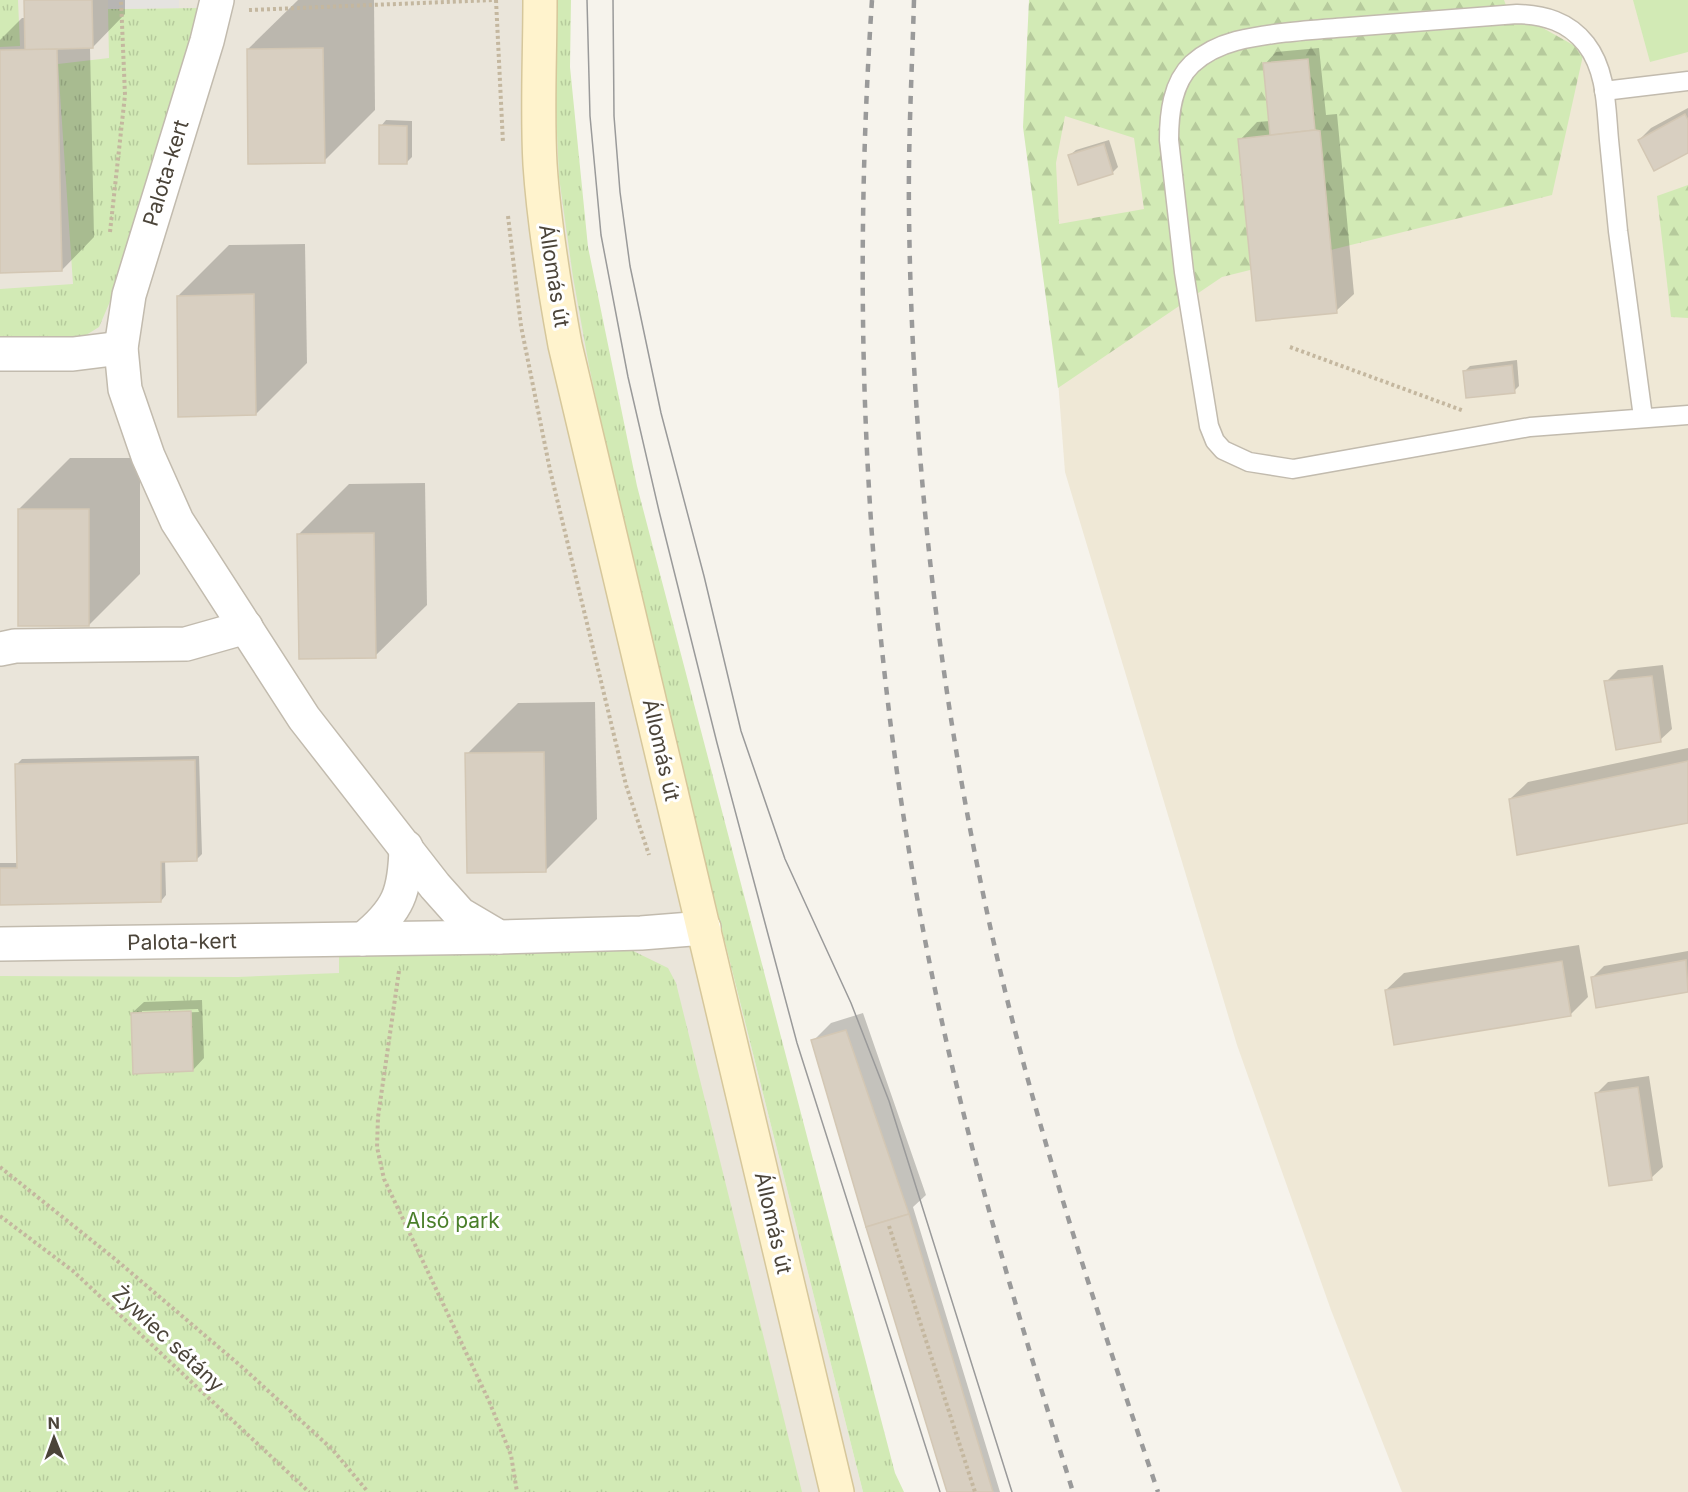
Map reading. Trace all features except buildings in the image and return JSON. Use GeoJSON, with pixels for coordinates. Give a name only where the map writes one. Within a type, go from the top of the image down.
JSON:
{"type":"FeatureCollection","features":[{"type":"Feature","properties":{"kind":"main road","name":"Állomás út"},"geometry":{"type":"LineString","coordinates":[[540,0],[540,162],[552,276],[565,345],[837,1492]]}},
{"type":"Feature","properties":{"kind":"street","name":"Palota-kert"},"geometry":{"type":"LineString","coordinates":[[216,6],[129,295],[121,348],[125,389],[148,456],[177,521],[304,718],[435,886],[460,914],[499,937]]}},
{"type":"Feature","properties":{"kind":"street"},"geometry":{"type":"LineString","coordinates":[[0,354],[73,354],[121,348]]}},
{"type":"Feature","properties":{"kind":"street"},"geometry":{"type":"LineString","coordinates":[[0,650],[15,646],[186,644],[246,627]]}},
{"type":"Feature","properties":{"kind":"street"},"geometry":{"type":"LineString","coordinates":[[363,939],[384,922],[398,901],[405,876],[406,847]]}},
{"type":"Feature","properties":{"kind":"street","name":"Palota-kert"},"geometry":{"type":"LineString","coordinates":[[0,944],[499,937],[641,933],[704,928]]}},
{"type":"Feature","properties":{"kind":"lane"},"geometry":{"type":"LineString","coordinates":[[1643,417],[1618,230],[1604,91],[1594,57],[1586,43],[1575,32],[1560,22],[1539,15],[1517,14],[1318,29],[1235,41],[1211,50],[1192,64],[1183,77],[1172,104],[1168,119],[1168,140],[1184,273],[1209,426],[1215,441],[1223,450],[1250,462],[1293,469],[1530,427],[1688,415]]}},
{"type":"Feature","properties":{"kind":"lane"},"geometry":{"type":"LineString","coordinates":[[1604,91],[1688,81]]}},
{"type":"Feature","properties":{"kind":"path"},"geometry":{"type":"LineString","coordinates":[[110,235],[125,95],[121,0]]}},
{"type":"Feature","properties":{"kind":"path"},"geometry":{"type":"LineString","coordinates":[[216,6],[494,0]]}},
{"type":"Feature","properties":{"kind":"path"},"geometry":{"type":"LineString","coordinates":[[1290,347],[1516,430]]}},
{"type":"Feature","properties":{"kind":"path"},"geometry":{"type":"LineString","coordinates":[[404,938],[378,1117],[377,1148],[384,1179],[511,1455],[517,1492]]}},
{"type":"Feature","properties":{"kind":"path"},"geometry":{"type":"LineString","coordinates":[[0,1167],[124,1266],[242,1367],[332,1449],[368,1492]]}},
{"type":"Feature","properties":{"kind":"path","name":"Żywiec sétány"},"geometry":{"type":"LineString","coordinates":[[0,1216],[73,1271],[309,1492]]}},
{"type":"Feature","properties":{"kind":"path"},"geometry":{"type":"LineString","coordinates":[[889,1226],[975,1492]]}},
{"type":"Feature","properties":{"kind":"shaded area"},"geometry":{"type":"Polygon","coordinates":[[[0,0],[553,0],[554,66],[671,727],[863,1492],[0,1492],[0,0]]]}},
{"type":"Feature","properties":{"kind":"shaded area"},"geometry":{"type":"Polygon","coordinates":[[[108,0],[179,0],[179,8],[108,9],[108,0]]]}},
{"type":"Feature","properties":{"kind":"shaded area"},"geometry":{"type":"Polygon","coordinates":[[[1057,0],[1688,0],[1688,1492],[1402,1492],[1331,1310],[1237,1045],[1065,472],[1039,133],[1057,0]]]}},
{"type":"Feature","properties":{"kind":"green space"},"geometry":{"type":"Polygon","coordinates":[[[0,0],[18,0],[20,46],[0,47],[0,0]]]}},
{"type":"Feature","properties":{"kind":"green space"},"geometry":{"type":"Polygon","coordinates":[[[553,0],[571,0],[570,67],[588,247],[637,486],[895,1473],[904,1492],[863,1492],[671,727],[616,491],[589,366],[573,277],[559,177],[553,0]]]}},
{"type":"Feature","properties":{"kind":"green space"},"geometry":{"type":"Polygon","coordinates":[[[1029,0],[1504,0],[1507,8],[1584,51],[1552,195],[1222,277],[1058,388],[1023,127],[1029,0]],[[1065,116],[1056,163],[1059,224],[1144,209],[1134,138],[1065,116]]]}},
{"type":"Feature","properties":{"kind":"green space"},"geometry":{"type":"Polygon","coordinates":[[[1633,0],[1688,0],[1688,52],[1650,62],[1633,0]]]}},
{"type":"Feature","properties":{"kind":"green space"},"geometry":{"type":"Polygon","coordinates":[[[204,8],[181,84],[159,140],[118,283],[99,327],[75,342],[0,350],[0,289],[73,284],[58,64],[109,58],[108,9],[204,8]]]}},
{"type":"Feature","properties":{"kind":"green space"},"geometry":{"type":"Polygon","coordinates":[[[1688,185],[1688,318],[1671,317],[1657,196],[1688,185]]]}},
{"type":"Feature","properties":{"kind":"green space","name":"Alsó park"},"geometry":{"type":"Polygon","coordinates":[[[623,946],[668,968],[676,983],[802,1492],[0,1492],[0,976],[238,977],[339,973],[339,951],[623,946]]]}},
{"type":"Feature","properties":{"kind":"tram line"},"geometry":{"type":"LineString","coordinates":[[587,0],[590,116],[601,235],[628,377],[659,511],[717,743],[797,1043],[940,1492]]}},
{"type":"Feature","properties":{"kind":"tram line"},"geometry":{"type":"LineString","coordinates":[[613,0],[614,116],[620,192],[630,266],[661,413],[704,576],[741,731],[785,859],[851,1003],[889,1101],[1012,1492]]}},
{"type":"Feature","properties":{"kind":"railway"},"geometry":{"type":"LineString","coordinates":[[872,0],[863,244],[864,366],[869,487],[878,609],[891,730],[909,850],[945,1036],[1014,1298],[1073,1492]]}},
{"type":"Feature","properties":{"kind":"railway"},"geometry":{"type":"LineString","coordinates":[[914,0],[909,187],[911,308],[916,401],[933,588],[960,774],[997,957],[1031,1092],[1092,1293],[1158,1492]]}}]}
